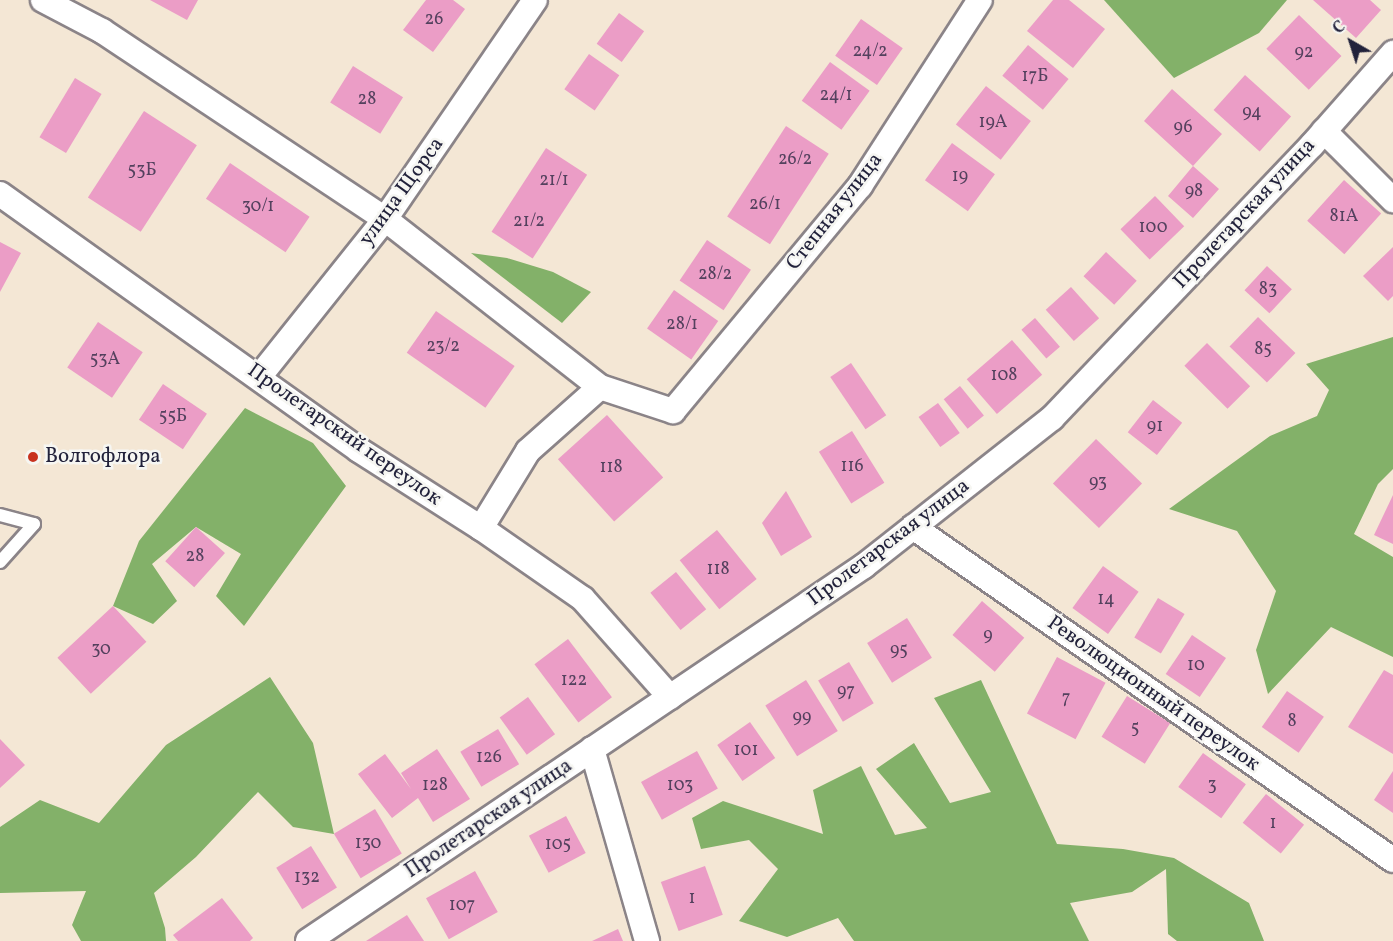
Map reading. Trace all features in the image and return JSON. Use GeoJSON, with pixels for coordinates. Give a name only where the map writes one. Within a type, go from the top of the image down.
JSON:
{"type":"FeatureCollection","features":[{"type":"Feature","properties":{"kind":"street"},"geometry":{"type":"LineString","coordinates":[[43,0],[102,31],[385,219],[600,387],[528,451],[481,528]]}},
{"type":"Feature","properties":{"kind":"street","name":"улица Щорса"},"geometry":{"type":"LineString","coordinates":[[259,377],[385,219],[535,0]]}},
{"type":"Feature","properties":{"kind":"street","name":"Степная улица"},"geometry":{"type":"LineString","coordinates":[[600,387],[673,411],[860,186],[980,0]]}},
{"type":"Feature","properties":{"kind":"street","name":"Пролетарская улица"},"geometry":{"type":"LineString","coordinates":[[308,941],[864,566],[1052,418],[1324,131],[1393,53]]}},
{"type":"Feature","properties":{"kind":"street"},"geometry":{"type":"LineString","coordinates":[[1324,131],[1393,200]]}},
{"type":"Feature","properties":{"kind":"street","name":"Пролетарский переулок"},"geometry":{"type":"LineString","coordinates":[[0,194],[359,450],[481,528],[583,599],[670,697]]}},
{"type":"Feature","properties":{"kind":"street","name":"Революционный переулок"},"geometry":{"type":"LineString","coordinates":[[913,527],[1393,860]]}},
{"type":"Feature","properties":{"kind":"street"},"geometry":{"type":"LineString","coordinates":[[592,749],[647,941]]}},
{"type":"Feature","properties":{"kind":"lane"},"geometry":{"type":"LineString","coordinates":[[0,515],[34,524],[0,561]]}},
{"type":"Feature","properties":{"kind":"green space"},"geometry":{"type":"Polygon","coordinates":[[[1104,0],[1287,0],[1259,33],[1174,78],[1104,0]]]}},
{"type":"Feature","properties":{"kind":"green space"},"geometry":{"type":"Polygon","coordinates":[[[471,253],[507,258],[553,272],[591,292],[562,323],[471,253]]]}},
{"type":"Feature","properties":{"kind":"green space"},"geometry":{"type":"Polygon","coordinates":[[[1393,337],[1393,469],[1378,484],[1354,534],[1393,557],[1393,657],[1331,627],[1268,694],[1256,650],[1276,591],[1237,531],[1169,509],[1270,436],[1317,416],[1329,390],[1306,364],[1393,337]]]}},
{"type":"Feature","properties":{"kind":"green space"},"geometry":{"type":"Polygon","coordinates":[[[245,408],[313,443],[346,486],[244,626],[216,596],[241,554],[196,527],[152,564],[177,601],[153,624],[113,606],[139,541],[245,408]]]}},
{"type":"Feature","properties":{"kind":"green space"},"geometry":{"type":"Polygon","coordinates":[[[270,677],[313,743],[334,834],[293,827],[258,792],[196,857],[154,893],[165,928],[166,941],[81,941],[72,925],[86,891],[0,893],[0,827],[40,800],[99,823],[166,745],[270,677]]]}},
{"type":"Feature","properties":{"kind":"green space"},"geometry":{"type":"Polygon","coordinates":[[[981,680],[1057,844],[1123,849],[1174,858],[1249,903],[1264,941],[1177,941],[1168,934],[1166,869],[1132,892],[1070,903],[1089,941],[854,941],[838,918],[787,937],[739,921],[778,869],[749,840],[701,849],[692,818],[723,801],[823,834],[813,790],[861,766],[895,835],[927,828],[876,769],[914,743],[950,803],[991,792],[934,698],[981,680]]]}},
{"type":"Feature","properties":{"kind":"building"},"geometry":{"type":"Polygon","coordinates":[[[150,0],[198,0],[187,20],[150,0]]]}},
{"type":"Feature","properties":{"kind":"building"},"geometry":{"type":"Polygon","coordinates":[[[426,0],[453,0],[465,9],[433,52],[403,30],[426,0]]]}},
{"type":"Feature","properties":{"kind":"building"},"geometry":{"type":"Polygon","coordinates":[[[1053,0],[1069,0],[1105,29],[1073,68],[1027,31],[1053,0]]]}},
{"type":"Feature","properties":{"kind":"building"},"geometry":{"type":"Polygon","coordinates":[[[1313,0],[1370,0],[1381,10],[1356,38],[1313,0]]]}},
{"type":"Feature","properties":{"kind":"building"},"geometry":{"type":"Polygon","coordinates":[[[619,13],[644,31],[622,62],[597,44],[619,13]]]}},
{"type":"Feature","properties":{"kind":"building"},"geometry":{"type":"Polygon","coordinates":[[[1299,15],[1341,56],[1309,90],[1266,49],[1299,15]]]}},
{"type":"Feature","properties":{"kind":"building"},"geometry":{"type":"Polygon","coordinates":[[[861,19],[903,48],[877,85],[835,56],[861,19]]]}},
{"type":"Feature","properties":{"kind":"building"},"geometry":{"type":"Polygon","coordinates":[[[1028,45],[1069,79],[1043,110],[1002,76],[1028,45]]]}},
{"type":"Feature","properties":{"kind":"building"},"geometry":{"type":"Polygon","coordinates":[[[589,54],[619,75],[595,110],[564,89],[589,54]]]}},
{"type":"Feature","properties":{"kind":"building"},"geometry":{"type":"Polygon","coordinates":[[[830,62],[870,91],[841,130],[802,101],[830,62]]]}},
{"type":"Feature","properties":{"kind":"building"},"geometry":{"type":"Polygon","coordinates":[[[353,66],[403,97],[380,134],[330,102],[353,66]]]}},
{"type":"Feature","properties":{"kind":"building"},"geometry":{"type":"Polygon","coordinates":[[[1245,75],[1291,116],[1260,151],[1214,110],[1245,75]]]}},
{"type":"Feature","properties":{"kind":"building"},"geometry":{"type":"Polygon","coordinates":[[[75,78],[102,94],[66,153],[39,137],[75,78]]]}},
{"type":"Feature","properties":{"kind":"building"},"geometry":{"type":"Polygon","coordinates":[[[986,86],[1031,121],[1001,160],[956,125],[986,86]]]}},
{"type":"Feature","properties":{"kind":"building"},"geometry":{"type":"Polygon","coordinates":[[[1172,89],[1222,134],[1193,166],[1144,121],[1172,89]]]}},
{"type":"Feature","properties":{"kind":"building"},"geometry":{"type":"Polygon","coordinates":[[[144,111],[197,145],[141,232],[88,197],[144,111]]]}},
{"type":"Feature","properties":{"kind":"building"},"geometry":{"type":"Polygon","coordinates":[[[786,126],[829,154],[770,244],[727,217],[786,126]]]}},
{"type":"Feature","properties":{"kind":"building"},"geometry":{"type":"Polygon","coordinates":[[[952,143],[995,174],[968,211],[925,180],[952,143]]]}},
{"type":"Feature","properties":{"kind":"building"},"geometry":{"type":"Polygon","coordinates":[[[546,148],[587,175],[533,259],[492,232],[546,148]]]}},
{"type":"Feature","properties":{"kind":"building"},"geometry":{"type":"Polygon","coordinates":[[[230,163],[310,217],[286,252],[206,199],[230,163]]]}},
{"type":"Feature","properties":{"kind":"building"},"geometry":{"type":"Polygon","coordinates":[[[1193,166],[1219,189],[1193,218],[1168,196],[1193,166]]]}},
{"type":"Feature","properties":{"kind":"building"},"geometry":{"type":"Polygon","coordinates":[[[1344,180],[1381,213],[1344,254],[1307,221],[1344,180]]]}},
{"type":"Feature","properties":{"kind":"building"},"geometry":{"type":"Polygon","coordinates":[[[1155,196],[1184,226],[1150,260],[1120,229],[1155,196]]]}},
{"type":"Feature","properties":{"kind":"building"},"geometry":{"type":"Polygon","coordinates":[[[707,240],[751,270],[724,310],[680,281],[707,240]]]}},
{"type":"Feature","properties":{"kind":"building"},"geometry":{"type":"Polygon","coordinates":[[[0,242],[21,253],[0,292],[0,242]]]}},
{"type":"Feature","properties":{"kind":"building"},"geometry":{"type":"Polygon","coordinates":[[[1393,247],[1393,296],[1388,301],[1363,276],[1393,247]]]}},
{"type":"Feature","properties":{"kind":"building"},"geometry":{"type":"Polygon","coordinates":[[[1106,252],[1137,281],[1114,305],[1083,276],[1106,252]]]}},
{"type":"Feature","properties":{"kind":"building"},"geometry":{"type":"Polygon","coordinates":[[[1267,266],[1292,289],[1269,313],[1244,290],[1267,266]]]}},
{"type":"Feature","properties":{"kind":"building"},"geometry":{"type":"Polygon","coordinates":[[[1071,287],[1099,318],[1074,341],[1046,310],[1071,287]]]}},
{"type":"Feature","properties":{"kind":"building"},"geometry":{"type":"Polygon","coordinates":[[[674,290],[718,321],[691,359],[647,329],[674,290]]]}},
{"type":"Feature","properties":{"kind":"building"},"geometry":{"type":"Polygon","coordinates":[[[436,311],[515,366],[485,408],[407,353],[436,311]]]}},
{"type":"Feature","properties":{"kind":"building"},"geometry":{"type":"Polygon","coordinates":[[[1258,317],[1295,353],[1267,383],[1230,346],[1258,317]]]}},
{"type":"Feature","properties":{"kind":"building"},"geometry":{"type":"Polygon","coordinates":[[[1035,318],[1060,347],[1046,358],[1021,330],[1035,318]]]}},
{"type":"Feature","properties":{"kind":"building"},"geometry":{"type":"Polygon","coordinates":[[[98,322],[143,352],[112,398],[67,368],[98,322]]]}},
{"type":"Feature","properties":{"kind":"building"},"geometry":{"type":"Polygon","coordinates":[[[1012,340],[1042,375],[997,414],[967,379],[1012,340]]]}},
{"type":"Feature","properties":{"kind":"building"},"geometry":{"type":"Polygon","coordinates":[[[1207,343],[1250,386],[1228,409],[1184,366],[1207,343]]]}},
{"type":"Feature","properties":{"kind":"building"},"geometry":{"type":"Polygon","coordinates":[[[851,363],[886,415],[866,429],[830,377],[851,363]]]}},
{"type":"Feature","properties":{"kind":"building"},"geometry":{"type":"Polygon","coordinates":[[[163,384],[207,414],[183,449],[139,420],[163,384]]]}},
{"type":"Feature","properties":{"kind":"building"},"geometry":{"type":"Polygon","coordinates":[[[960,386],[984,416],[968,429],[944,399],[960,386]]]}},
{"type":"Feature","properties":{"kind":"building"},"geometry":{"type":"Polygon","coordinates":[[[1153,400],[1182,423],[1157,455],[1128,432],[1153,400]]]}},
{"type":"Feature","properties":{"kind":"building"},"geometry":{"type":"Polygon","coordinates":[[[938,403],[960,433],[940,447],[919,417],[938,403]]]}},
{"type":"Feature","properties":{"kind":"building"},"geometry":{"type":"Polygon","coordinates":[[[607,415],[663,477],[614,522],[558,459],[607,415]]]}},
{"type":"Feature","properties":{"kind":"building"},"geometry":{"type":"Polygon","coordinates":[[[852,431],[884,483],[851,503],[819,452],[852,431]]]}},
{"type":"Feature","properties":{"kind":"building"},"geometry":{"type":"Polygon","coordinates":[[[1096,439],[1142,483],[1099,528],[1053,484],[1096,439]]]}},
{"type":"Feature","properties":{"kind":"building"},"geometry":{"type":"Polygon","coordinates":[[[786,491],[812,537],[781,556],[762,523],[786,491]]]}},
{"type":"Feature","properties":{"kind":"building"},"geometry":{"type":"Polygon","coordinates":[[[1393,495],[1393,544],[1374,535],[1393,495]]]}},
{"type":"Feature","properties":{"kind":"building"},"geometry":{"type":"Polygon","coordinates":[[[196,527],[225,553],[194,587],[165,561],[196,527]]]}},
{"type":"Feature","properties":{"kind":"building"},"geometry":{"type":"Polygon","coordinates":[[[717,530],[757,579],[719,609],[680,560],[717,530]]]}},
{"type":"Feature","properties":{"kind":"building"},"geometry":{"type":"Polygon","coordinates":[[[1103,566],[1139,592],[1108,634],[1072,608],[1103,566]]]}},
{"type":"Feature","properties":{"kind":"building"},"geometry":{"type":"Polygon","coordinates":[[[676,572],[706,609],[681,630],[650,593],[676,572]]]}},
{"type":"Feature","properties":{"kind":"building"},"geometry":{"type":"Polygon","coordinates":[[[1158,598],[1185,614],[1161,653],[1134,637],[1158,598]]]}},
{"type":"Feature","properties":{"kind":"building"},"geometry":{"type":"Polygon","coordinates":[[[982,601],[1024,638],[995,672],[952,635],[982,601]]]}},
{"type":"Feature","properties":{"kind":"building"},"geometry":{"type":"Polygon","coordinates":[[[113,606],[146,642],[91,694],[57,658],[113,606]]]}},
{"type":"Feature","properties":{"kind":"building"},"geometry":{"type":"Polygon","coordinates":[[[907,618],[932,658],[892,683],[867,643],[907,618]]]}},
{"type":"Feature","properties":{"kind":"building"},"geometry":{"type":"Polygon","coordinates":[[[1192,635],[1226,658],[1200,697],[1166,674],[1192,635]]]}},
{"type":"Feature","properties":{"kind":"building"},"geometry":{"type":"Polygon","coordinates":[[[568,639],[612,697],[578,723],[534,664],[568,639]]]}},
{"type":"Feature","properties":{"kind":"building"},"geometry":{"type":"Polygon","coordinates":[[[1057,657],[1106,683],[1076,739],[1027,714],[1057,657]]]}},
{"type":"Feature","properties":{"kind":"building"},"geometry":{"type":"Polygon","coordinates":[[[849,662],[874,703],[843,722],[818,681],[849,662]]]}},
{"type":"Feature","properties":{"kind":"building"},"geometry":{"type":"Polygon","coordinates":[[[1384,670],[1393,675],[1393,754],[1348,727],[1384,670]]]}},
{"type":"Feature","properties":{"kind":"building"},"geometry":{"type":"Polygon","coordinates":[[[806,680],[838,731],[797,756],[765,705],[806,680]]]}},
{"type":"Feature","properties":{"kind":"building"},"geometry":{"type":"Polygon","coordinates":[[[1287,691],[1324,717],[1299,753],[1262,727],[1287,691]]]}},
{"type":"Feature","properties":{"kind":"building"},"geometry":{"type":"Polygon","coordinates":[[[1127,696],[1170,723],[1145,764],[1102,737],[1127,696]]]}},
{"type":"Feature","properties":{"kind":"building"},"geometry":{"type":"Polygon","coordinates":[[[528,697],[555,734],[527,755],[500,718],[528,697]]]}},
{"type":"Feature","properties":{"kind":"building"},"geometry":{"type":"Polygon","coordinates":[[[750,722],[775,758],[742,781],[717,745],[750,722]]]}},
{"type":"Feature","properties":{"kind":"building"},"geometry":{"type":"Polygon","coordinates":[[[498,729],[519,764],[481,787],[460,752],[498,729]]]}},
{"type":"Feature","properties":{"kind":"building"},"geometry":{"type":"Polygon","coordinates":[[[0,739],[25,765],[0,788],[0,739]]]}},
{"type":"Feature","properties":{"kind":"building"},"geometry":{"type":"Polygon","coordinates":[[[437,749],[470,799],[433,822],[418,798],[392,818],[358,774],[385,754],[411,789],[401,773],[437,749]]]}},
{"type":"Feature","properties":{"kind":"building"},"geometry":{"type":"Polygon","coordinates":[[[697,751],[718,789],[662,820],[641,782],[697,751]]]}},
{"type":"Feature","properties":{"kind":"building"},"geometry":{"type":"Polygon","coordinates":[[[1203,753],[1246,784],[1221,818],[1178,787],[1203,753]]]}},
{"type":"Feature","properties":{"kind":"building"},"geometry":{"type":"Polygon","coordinates":[[[1393,771],[1393,813],[1374,800],[1393,771]]]}},
{"type":"Feature","properties":{"kind":"building"},"geometry":{"type":"Polygon","coordinates":[[[1266,794],[1304,825],[1281,854],[1243,823],[1266,794]]]}},
{"type":"Feature","properties":{"kind":"building"},"geometry":{"type":"Polygon","coordinates":[[[375,809],[402,854],[361,878],[334,834],[375,809]]]}},
{"type":"Feature","properties":{"kind":"building"},"geometry":{"type":"Polygon","coordinates":[[[566,816],[586,853],[549,873],[529,836],[566,816]]]}},
{"type":"Feature","properties":{"kind":"building"},"geometry":{"type":"Polygon","coordinates":[[[311,846],[337,888],[302,909],[276,868],[311,846]]]}},
{"type":"Feature","properties":{"kind":"building"},"geometry":{"type":"Polygon","coordinates":[[[705,866],[723,915],[679,931],[661,882],[705,866]]]}},
{"type":"Feature","properties":{"kind":"building"},"geometry":{"type":"Polygon","coordinates":[[[475,871],[498,912],[449,939],[426,898],[475,871]]]}},
{"type":"Feature","properties":{"kind":"building"},"geometry":{"type":"Polygon","coordinates":[[[222,898],[253,938],[250,941],[178,941],[173,935],[222,898]]]}},
{"type":"Feature","properties":{"kind":"building"},"geometry":{"type":"Polygon","coordinates":[[[407,915],[424,941],[366,941],[407,915]]]}},
{"type":"Feature","properties":{"kind":"building"},"geometry":{"type":"Polygon","coordinates":[[[618,929],[623,941],[592,941],[618,929]]]}},
{"type":"Feature","properties":{"kind":"place","name":"Волгофлора"},"geometry":{"type":"Point","coordinates":[33,457]}}]}
